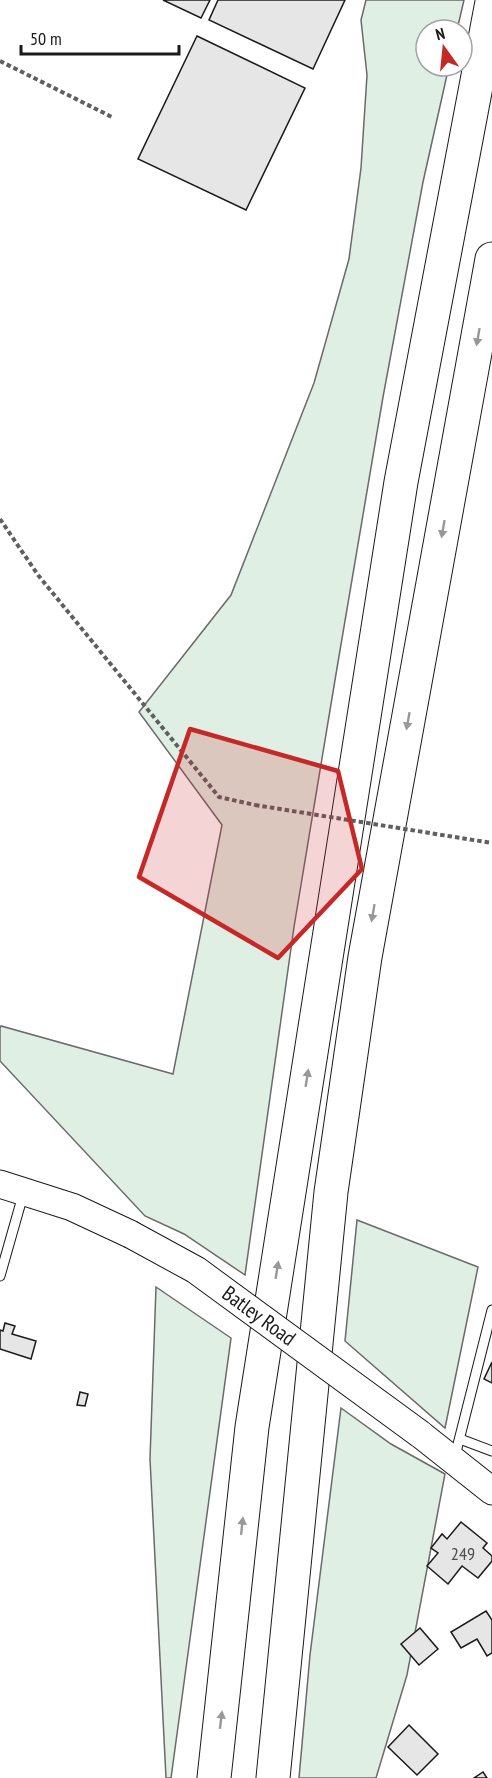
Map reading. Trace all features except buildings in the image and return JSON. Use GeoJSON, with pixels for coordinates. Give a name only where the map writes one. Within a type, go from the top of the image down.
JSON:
{"type":"FeatureCollection","features":[{"type":"Feature","properties":{"kind":"highway"},"geometry":{"type":"LineString","coordinates":[[214,1778],[252,1426],[401,482],[492,2]]}},
{"type":"Feature","properties":{"kind":"highway"},"geometry":{"type":"LineString","coordinates":[[273,1778],[331,1192],[365,957],[492,259]]}},
{"type":"Feature","properties":{"kind":"street","name":"Batley Road"},"geometry":{"type":"LineString","coordinates":[[12,1187],[72,1207],[130,1234],[196,1270],[420,1434],[457,1450],[492,1491]]}},
{"type":"Feature","properties":{"kind":"lane"},"geometry":{"type":"LineString","coordinates":[[0,1276],[12,1187]]}},
{"type":"Feature","properties":{"kind":"lane"},"geometry":{"type":"LineString","coordinates":[[492,1310],[457,1450],[492,1451]]}},
{"type":"Feature","properties":{"kind":"path"},"geometry":{"type":"LineString","coordinates":[[0,61],[112,117]]}},
{"type":"Feature","properties":{"kind":"path"},"geometry":{"type":"LineString","coordinates":[[0,519],[38,575],[219,797],[255,805],[492,843]]}},
{"type":"Feature","properties":{"kind":"highlighted area"},"geometry":{"type":"Polygon","coordinates":[[[190,729],[338,771],[362,869],[278,958],[139,877],[190,729]]]}},
{"type":"Feature","properties":{"kind":"green space"},"geometry":{"type":"Polygon","coordinates":[[[366,0],[464,0],[460,18],[414,18],[414,78],[446,78],[423,182],[383,397],[337,668],[294,927],[245,1275],[184,1234],[145,1216],[0,1061],[0,1028],[1,1026],[173,1074],[222,825],[139,712],[231,595],[314,383],[349,259],[361,168],[367,75],[361,20],[366,0]]]}},
{"type":"Feature","properties":{"kind":"green space"},"geometry":{"type":"Polygon","coordinates":[[[357,1220],[478,1267],[445,1428],[345,1341],[357,1220]]]}},
{"type":"Feature","properties":{"kind":"green space"},"geometry":{"type":"Polygon","coordinates":[[[156,1287],[231,1338],[171,1778],[166,1778],[150,1459],[156,1287]]]}},
{"type":"Feature","properties":{"kind":"green space"},"geometry":{"type":"Polygon","coordinates":[[[341,1408],[391,1444],[445,1474],[407,1675],[376,1778],[299,1778],[310,1655],[341,1408]]]}}]}
